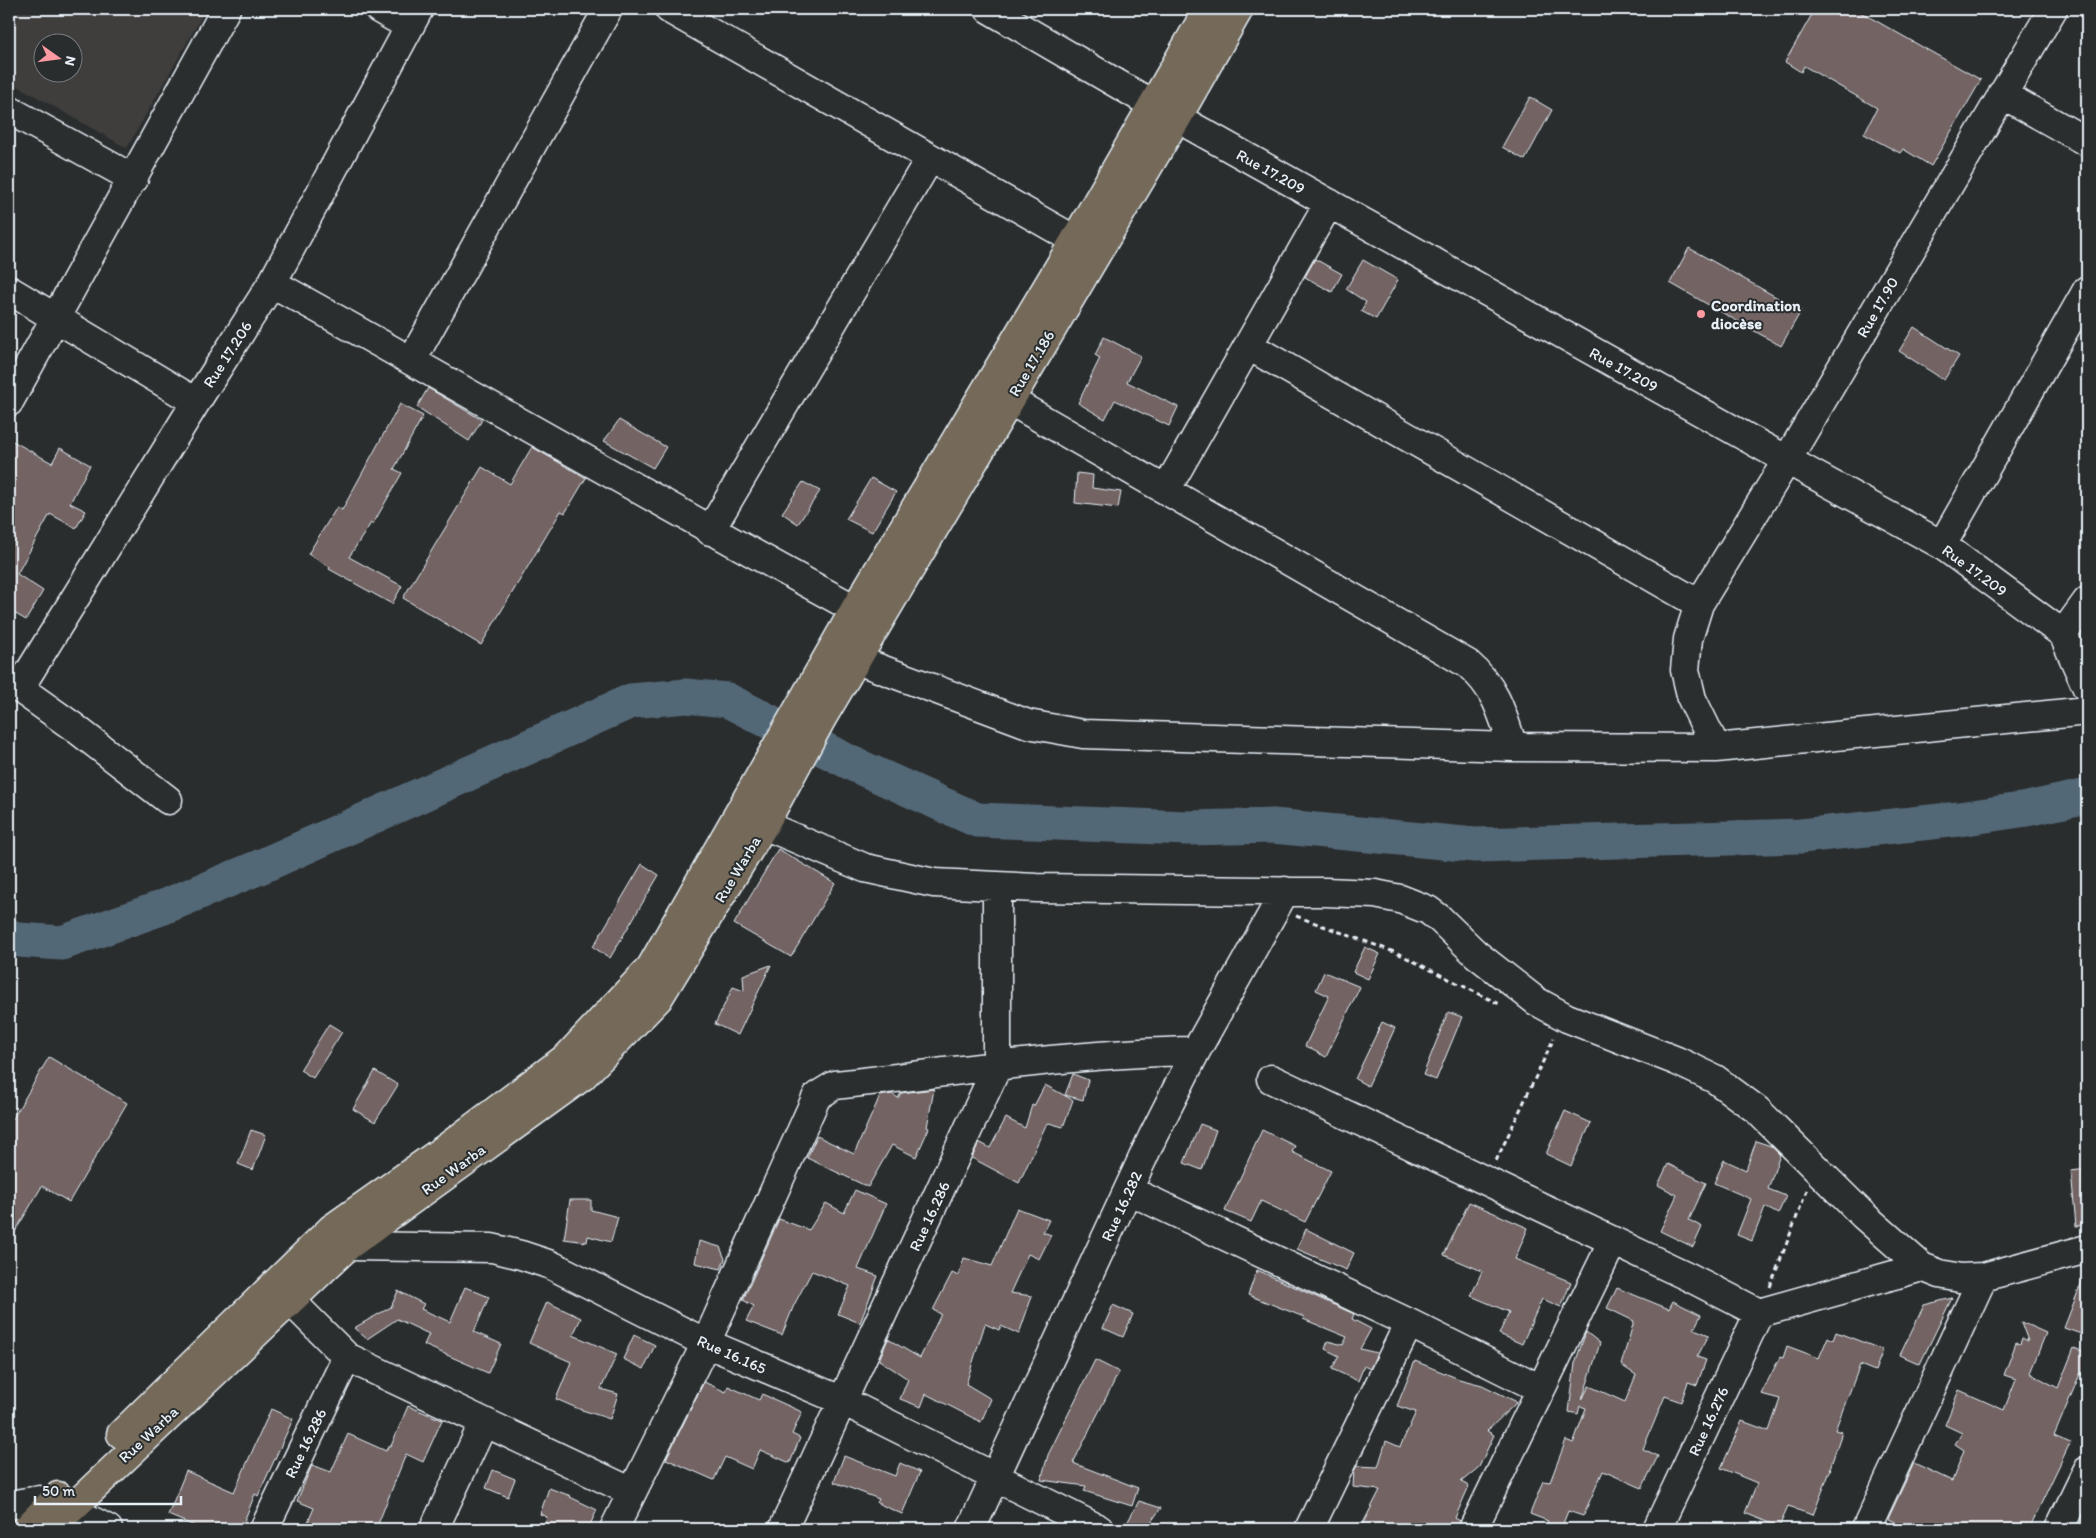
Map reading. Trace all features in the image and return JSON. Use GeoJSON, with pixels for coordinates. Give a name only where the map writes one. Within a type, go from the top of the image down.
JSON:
{"type":"FeatureCollection","features":[{"type":"Feature","properties":{"kind":"main road"},"geometry":{"type":"LineString","coordinates":[[26,1529],[56,1514],[331,1230],[450,1145],[567,1057],[651,967],[775,750],[811,711],[854,609],[1075,240],[1208,9]]}},
{"type":"Feature","properties":{"kind":"main road","name":"Rue 17.186"},"geometry":{"type":"LineString","coordinates":[[811,711],[857,660],[1177,118],[1238,9]]}},
{"type":"Feature","properties":{"kind":"main road","name":"Rue Warba"},"geometry":{"type":"LineString","coordinates":[[56,1514],[348,1246],[582,1077],[658,999],[764,826],[798,764],[811,711]]}},
{"type":"Feature","properties":{"kind":"street"},"geometry":{"type":"LineString","coordinates":[[9,402],[226,9]]}},
{"type":"Feature","properties":{"kind":"street"},"geometry":{"type":"LineString","coordinates":[[379,9],[414,17]]}},
{"type":"Feature","properties":{"kind":"street"},"geometry":{"type":"LineString","coordinates":[[412,360],[608,9]]}},
{"type":"Feature","properties":{"kind":"street"},"geometry":{"type":"LineString","coordinates":[[669,9],[1075,240]]}},
{"type":"Feature","properties":{"kind":"street","name":"Rue 17.90"},"geometry":{"type":"LineString","coordinates":[[1716,748],[1692,699],[1685,670],[1688,639],[1699,604],[1787,460],[2052,9]]}},
{"type":"Feature","properties":{"kind":"street"},"geometry":{"type":"LineString","coordinates":[[1005,13],[1152,104]]}},
{"type":"Feature","properties":{"kind":"street","name":"Rue 17.206"},"geometry":{"type":"LineString","coordinates":[[14,685],[272,283],[414,17]]}},
{"type":"Feature","properties":{"kind":"street"},"geometry":{"type":"LineString","coordinates":[[2002,94],[2087,142]]}},
{"type":"Feature","properties":{"kind":"street","name":"Rue 17.209"},"geometry":{"type":"LineString","coordinates":[[1152,104],[1942,545],[2062,634]]}},
{"type":"Feature","properties":{"kind":"street"},"geometry":{"type":"LineString","coordinates":[[9,110],[134,178]]}},
{"type":"Feature","properties":{"kind":"street"},"geometry":{"type":"LineString","coordinates":[[710,531],[930,158]]}},
{"type":"Feature","properties":{"kind":"street"},"geometry":{"type":"LineString","coordinates":[[1166,490],[1329,204]]}},
{"type":"Feature","properties":{"kind":"street"},"geometry":{"type":"LineString","coordinates":[[272,283],[412,360],[710,531],[854,609]]}},
{"type":"Feature","properties":{"kind":"street"},"geometry":{"type":"LineString","coordinates":[[9,290],[196,402]]}},
{"type":"Feature","properties":{"kind":"street"},"geometry":{"type":"LineString","coordinates":[[1942,545],[2087,290]]}},
{"type":"Feature","properties":{"kind":"street"},"geometry":{"type":"LineString","coordinates":[[1248,346],[1699,604]]}},
{"type":"Feature","properties":{"kind":"street"},"geometry":{"type":"LineString","coordinates":[[1009,400],[1468,664],[1480,674],[1497,698],[1514,747]]}},
{"type":"Feature","properties":{"kind":"street"},"geometry":{"type":"LineString","coordinates":[[2087,601],[2062,634],[2087,688]]}},
{"type":"Feature","properties":{"kind":"street"},"geometry":{"type":"LineString","coordinates":[[857,660],[1028,724],[1083,734],[1514,747],[1716,748],[2087,711]]}},
{"type":"Feature","properties":{"kind":"street"},"geometry":{"type":"LineString","coordinates":[[14,685],[42,703],[168,800]]}},
{"type":"Feature","properties":{"kind":"street"},"geometry":{"type":"LineString","coordinates":[[764,826],[865,868],[934,883],[1280,899],[1375,894],[1400,899],[1428,910],[1506,980],[1536,1001],[1567,1018],[1677,1061],[1715,1079],[1757,1110],[1875,1226],[1922,1267],[1940,1274],[1960,1278],[1982,1277],[2087,1249]]}},
{"type":"Feature","properties":{"kind":"street","name":"Rue 16.286"},"geometry":{"type":"LineString","coordinates":[[783,1529],[997,1067],[997,886]]}},
{"type":"Feature","properties":{"kind":"street","name":"Rue 16.282"},"geometry":{"type":"LineString","coordinates":[[971,1529],[1128,1190],[1196,1051],[1280,899]]}},
{"type":"Feature","properties":{"kind":"street"},"geometry":{"type":"LineString","coordinates":[[614,1529],[706,1343],[817,1096],[836,1085],[1132,1052],[1196,1051]]}},
{"type":"Feature","properties":{"kind":"street"},"geometry":{"type":"LineString","coordinates":[[1270,1079],[1613,1241],[1759,1313],[1922,1267]]}},
{"type":"Feature","properties":{"kind":"street"},"geometry":{"type":"LineString","coordinates":[[1128,1190],[1408,1323],[1541,1389]]}},
{"type":"Feature","properties":{"kind":"street"},"geometry":{"type":"LineString","coordinates":[[1473,1529],[1613,1241]]}},
{"type":"Feature","properties":{"kind":"street","name":"Rue 16.165"},"geometry":{"type":"LineString","coordinates":[[348,1246],[492,1248],[551,1265],[706,1343],[843,1401],[1100,1529]]}},
{"type":"Feature","properties":{"kind":"street"},"geometry":{"type":"LineString","coordinates":[[1866,1529],[1982,1277]]}},
{"type":"Feature","properties":{"kind":"street"},"geometry":{"type":"LineString","coordinates":[[290,1300],[347,1357],[632,1492]]}},
{"type":"Feature","properties":{"kind":"street","name":"Rue 16.276"},"geometry":{"type":"LineString","coordinates":[[1657,1529],[1759,1313]]}},
{"type":"Feature","properties":{"kind":"street"},"geometry":{"type":"LineString","coordinates":[[1309,1529],[1408,1323]]}},
{"type":"Feature","properties":{"kind":"street","name":"Rue 16.286"},"geometry":{"type":"LineString","coordinates":[[264,1529],[347,1357]]}},
{"type":"Feature","properties":{"kind":"street"},"geometry":{"type":"LineString","coordinates":[[434,1529],[484,1422]]}},
{"type":"Feature","properties":{"kind":"street"},"geometry":{"type":"LineString","coordinates":[[2059,1529],[2087,1470]]}},
{"type":"Feature","properties":{"kind":"street"},"geometry":{"type":"LineString","coordinates":[[9,1505],[39,1500],[56,1514],[108,1529]]}},
{"type":"Feature","properties":{"kind":"path"},"geometry":{"type":"LineString","coordinates":[[1280,899],[1397,953],[1462,986]]}},
{"type":"Feature","properties":{"kind":"path"},"geometry":{"type":"LineString","coordinates":[[1487,1182],[1557,1032]]}},
{"type":"Feature","properties":{"kind":"path"},"geometry":{"type":"LineString","coordinates":[[1759,1313],[1793,1230],[1814,1166]]}},
{"type":"Feature","properties":{"kind":"shaded area"},"geometry":{"type":"Polygon","coordinates":[[[9,9],[206,9],[127,148],[9,81],[9,9]]]}},
{"type":"Feature","properties":{"kind":"building"},"geometry":{"type":"Polygon","coordinates":[[[1815,9],[1855,9],[1981,80],[1931,166],[1903,149],[1900,153],[1864,134],[1877,108],[1804,66],[1801,72],[1785,62],[1815,9]]]}},
{"type":"Feature","properties":{"kind":"building"},"geometry":{"type":"Polygon","coordinates":[[[1530,97],[1552,110],[1525,160],[1502,147],[1530,97]]]}},
{"type":"Feature","properties":{"kind":"building"},"geometry":{"type":"Polygon","coordinates":[[[1689,248],[1801,311],[1781,346],[1670,283],[1689,248]]]}},
{"type":"Feature","properties":{"kind":"building"},"geometry":{"type":"Polygon","coordinates":[[[1315,259],[1342,274],[1332,292],[1305,277],[1315,259]]]}},
{"type":"Feature","properties":{"kind":"building"},"geometry":{"type":"Polygon","coordinates":[[[1363,260],[1398,280],[1376,319],[1361,311],[1366,302],[1346,289],[1363,260]]]}},
{"type":"Feature","properties":{"kind":"building"},"geometry":{"type":"Polygon","coordinates":[[[1914,327],[1959,356],[1944,380],[1899,351],[1914,327]]]}},
{"type":"Feature","properties":{"kind":"building"},"geometry":{"type":"Polygon","coordinates":[[[1104,337],[1141,356],[1127,382],[1178,407],[1169,426],[1115,400],[1105,419],[1078,403],[1100,358],[1095,355],[1104,337]]]}},
{"type":"Feature","properties":{"kind":"building"},"geometry":{"type":"Polygon","coordinates":[[[428,388],[482,420],[469,441],[417,407],[428,388]]]}},
{"type":"Feature","properties":{"kind":"building"},"geometry":{"type":"Polygon","coordinates":[[[400,404],[423,416],[394,469],[402,473],[373,524],[371,523],[349,557],[402,586],[392,604],[329,569],[330,567],[308,554],[337,507],[342,510],[400,404]]]}},
{"type":"Feature","properties":{"kind":"building"},"geometry":{"type":"Polygon","coordinates":[[[619,420],[666,447],[653,468],[604,441],[619,420]]]}},
{"type":"Feature","properties":{"kind":"building"},"geometry":{"type":"Polygon","coordinates":[[[9,439],[52,463],[60,448],[90,465],[70,503],[86,511],[76,528],[50,514],[17,574],[43,591],[26,620],[9,610],[9,439]]]}},
{"type":"Feature","properties":{"kind":"building"},"geometry":{"type":"Polygon","coordinates":[[[532,447],[586,478],[565,513],[561,511],[481,645],[403,598],[482,467],[510,484],[532,447]]]}},
{"type":"Feature","properties":{"kind":"building"},"geometry":{"type":"Polygon","coordinates":[[[1077,473],[1093,475],[1092,488],[1121,492],[1118,508],[1075,503],[1077,473]]]}},
{"type":"Feature","properties":{"kind":"building"},"geometry":{"type":"Polygon","coordinates":[[[871,478],[896,492],[872,532],[846,519],[871,478]]]}},
{"type":"Feature","properties":{"kind":"building"},"geometry":{"type":"Polygon","coordinates":[[[803,482],[820,491],[798,524],[782,513],[803,482]]]}},
{"type":"Feature","properties":{"kind":"building"},"geometry":{"type":"Polygon","coordinates":[[[778,849],[835,883],[791,957],[734,924],[778,849]]]}},
{"type":"Feature","properties":{"kind":"building"},"geometry":{"type":"Polygon","coordinates":[[[642,864],[659,875],[610,958],[593,947],[642,864]]]}},
{"type":"Feature","properties":{"kind":"building"},"geometry":{"type":"Polygon","coordinates":[[[1365,947],[1380,954],[1368,979],[1353,972],[1365,947]]]}},
{"type":"Feature","properties":{"kind":"building"},"geometry":{"type":"Polygon","coordinates":[[[771,965],[738,1035],[715,1024],[733,987],[744,991],[743,975],[771,965]]]}},
{"type":"Feature","properties":{"kind":"building"},"geometry":{"type":"Polygon","coordinates":[[[1324,972],[1360,987],[1326,1057],[1305,1046],[1329,996],[1316,990],[1324,972]]]}},
{"type":"Feature","properties":{"kind":"building"},"geometry":{"type":"Polygon","coordinates":[[[1448,1012],[1462,1017],[1436,1080],[1423,1075],[1448,1012]]]}},
{"type":"Feature","properties":{"kind":"building"},"geometry":{"type":"Polygon","coordinates":[[[1382,1022],[1395,1028],[1368,1086],[1355,1079],[1382,1022]]]}},
{"type":"Feature","properties":{"kind":"building"},"geometry":{"type":"Polygon","coordinates":[[[329,1024],[342,1032],[313,1078],[300,1070],[329,1024]]]}},
{"type":"Feature","properties":{"kind":"building"},"geometry":{"type":"Polygon","coordinates":[[[49,1057],[127,1103],[69,1202],[42,1186],[9,1242],[9,1125],[49,1057]]]}},
{"type":"Feature","properties":{"kind":"building"},"geometry":{"type":"Polygon","coordinates":[[[375,1071],[398,1085],[375,1122],[353,1109],[375,1071]]]}},
{"type":"Feature","properties":{"kind":"building"},"geometry":{"type":"Polygon","coordinates":[[[1073,1074],[1088,1080],[1083,1100],[1065,1095],[1073,1074]]]}},
{"type":"Feature","properties":{"kind":"building"},"geometry":{"type":"Polygon","coordinates":[[[1045,1085],[1073,1100],[1063,1127],[1049,1123],[1046,1125],[1019,1183],[972,1158],[979,1142],[990,1148],[1006,1118],[1025,1128],[1032,1105],[1034,1106],[1045,1085]]]}},
{"type":"Feature","properties":{"kind":"building"},"geometry":{"type":"Polygon","coordinates":[[[934,1089],[927,1127],[929,1128],[916,1157],[892,1145],[868,1187],[807,1158],[817,1136],[854,1154],[880,1096],[892,1094],[898,1098],[901,1093],[934,1089]]]}},
{"type":"Feature","properties":{"kind":"building"},"geometry":{"type":"Polygon","coordinates":[[[1565,1111],[1591,1123],[1571,1166],[1546,1154],[1565,1111]]]}},
{"type":"Feature","properties":{"kind":"building"},"geometry":{"type":"Polygon","coordinates":[[[1200,1124],[1216,1130],[1202,1170],[1184,1163],[1200,1124]]]}},
{"type":"Feature","properties":{"kind":"building"},"geometry":{"type":"Polygon","coordinates":[[[251,1130],[266,1135],[253,1170],[238,1164],[251,1130]]]}},
{"type":"Feature","properties":{"kind":"building"},"geometry":{"type":"Polygon","coordinates":[[[1262,1130],[1295,1146],[1292,1152],[1331,1171],[1305,1222],[1261,1201],[1251,1222],[1225,1211],[1262,1130]]]}},
{"type":"Feature","properties":{"kind":"building"},"geometry":{"type":"Polygon","coordinates":[[[1756,1141],[1771,1146],[1780,1155],[1768,1189],[1786,1196],[1778,1214],[1765,1207],[1752,1241],[1737,1235],[1751,1199],[1714,1183],[1724,1160],[1746,1170],[1756,1141]]]}},
{"type":"Feature","properties":{"kind":"building"},"geometry":{"type":"Polygon","coordinates":[[[1668,1164],[1706,1183],[1689,1220],[1702,1227],[1693,1247],[1660,1231],[1677,1195],[1658,1185],[1668,1164]]]}},
{"type":"Feature","properties":{"kind":"building"},"geometry":{"type":"Polygon","coordinates":[[[2087,1169],[2087,1225],[2076,1226],[2071,1171],[2087,1169]]]}},
{"type":"Feature","properties":{"kind":"building"},"geometry":{"type":"Polygon","coordinates":[[[855,1190],[886,1204],[858,1269],[878,1276],[860,1323],[838,1314],[850,1286],[812,1271],[794,1305],[782,1335],[746,1321],[754,1306],[743,1300],[779,1219],[809,1230],[826,1203],[844,1213],[855,1190]]]}},
{"type":"Feature","properties":{"kind":"building"},"geometry":{"type":"Polygon","coordinates":[[[570,1200],[591,1200],[591,1210],[618,1217],[611,1242],[588,1236],[587,1242],[564,1239],[570,1200]]]}},
{"type":"Feature","properties":{"kind":"building"},"geometry":{"type":"Polygon","coordinates":[[[1469,1202],[1528,1228],[1515,1259],[1571,1282],[1561,1307],[1542,1299],[1522,1344],[1499,1334],[1509,1312],[1471,1296],[1482,1271],[1444,1255],[1469,1202]]]}},
{"type":"Feature","properties":{"kind":"building"},"geometry":{"type":"Polygon","coordinates":[[[1017,1208],[1049,1220],[1043,1232],[1051,1235],[1039,1259],[1028,1254],[1010,1293],[1032,1296],[1019,1334],[1001,1326],[999,1330],[985,1324],[966,1384],[991,1399],[981,1422],[926,1394],[921,1407],[900,1399],[908,1379],[879,1360],[888,1339],[920,1358],[941,1314],[933,1310],[952,1273],[958,1276],[964,1258],[992,1266],[1017,1208]]]}},
{"type":"Feature","properties":{"kind":"building"},"geometry":{"type":"Polygon","coordinates":[[[1306,1229],[1354,1253],[1346,1270],[1297,1249],[1306,1229]]]}},
{"type":"Feature","properties":{"kind":"building"},"geometry":{"type":"Polygon","coordinates":[[[699,1241],[720,1247],[725,1259],[721,1269],[695,1263],[699,1241]]]}},
{"type":"Feature","properties":{"kind":"building"},"geometry":{"type":"Polygon","coordinates":[[[1257,1270],[1354,1314],[1352,1319],[1371,1329],[1360,1349],[1377,1353],[1370,1369],[1364,1366],[1358,1381],[1332,1369],[1339,1356],[1325,1349],[1328,1341],[1343,1345],[1347,1337],[1303,1319],[1304,1317],[1248,1295],[1257,1270]]]}},
{"type":"Feature","properties":{"kind":"building"},"geometry":{"type":"Polygon","coordinates":[[[2087,1271],[2087,1336],[2064,1328],[2087,1271]]]}},
{"type":"Feature","properties":{"kind":"building"},"geometry":{"type":"Polygon","coordinates":[[[465,1287],[489,1297],[474,1332],[501,1344],[488,1373],[424,1345],[429,1334],[397,1319],[367,1339],[354,1328],[391,1307],[398,1291],[424,1304],[421,1309],[450,1322],[465,1287]]]}},
{"type":"Feature","properties":{"kind":"building"},"geometry":{"type":"Polygon","coordinates":[[[1617,1288],[1669,1309],[1673,1301],[1701,1315],[1694,1329],[1709,1335],[1697,1357],[1706,1360],[1697,1385],[1688,1382],[1681,1402],[1665,1396],[1643,1449],[1658,1456],[1642,1488],[1603,1471],[1583,1516],[1568,1511],[1561,1529],[1544,1529],[1548,1521],[1530,1514],[1543,1481],[1550,1482],[1566,1440],[1573,1443],[1586,1408],[1580,1406],[1578,1414],[1569,1412],[1575,1363],[1586,1332],[1600,1343],[1582,1400],[1589,1386],[1625,1402],[1636,1375],[1621,1365],[1634,1321],[1607,1308],[1617,1288]]]}},
{"type":"Feature","properties":{"kind":"building"},"geometry":{"type":"Polygon","coordinates":[[[1952,1298],[1920,1364],[1900,1355],[1924,1305],[1952,1298]]]}},
{"type":"Feature","properties":{"kind":"building"},"geometry":{"type":"Polygon","coordinates":[[[547,1302],[581,1318],[573,1335],[617,1354],[601,1389],[618,1394],[610,1419],[556,1399],[571,1362],[529,1343],[547,1302]]]}},
{"type":"Feature","properties":{"kind":"building"},"geometry":{"type":"Polygon","coordinates":[[[1113,1305],[1133,1314],[1123,1337],[1103,1328],[1113,1305]]]}},
{"type":"Feature","properties":{"kind":"building"},"geometry":{"type":"Polygon","coordinates":[[[2021,1322],[2046,1333],[2030,1373],[2058,1388],[2074,1348],[2087,1353],[2087,1376],[2080,1374],[2054,1436],[2070,1443],[2029,1529],[1910,1529],[1888,1519],[1914,1463],[1952,1481],[1964,1450],[1955,1444],[1962,1433],[1945,1425],[1959,1390],[2004,1410],[2016,1379],[2004,1375],[2016,1343],[2020,1344],[2022,1338],[2028,1341],[2021,1322]]]}},
{"type":"Feature","properties":{"kind":"building"},"geometry":{"type":"Polygon","coordinates":[[[1836,1332],[1883,1350],[1875,1371],[1860,1365],[1835,1430],[1842,1432],[1831,1469],[1813,1515],[1788,1507],[1779,1527],[1745,1513],[1757,1483],[1721,1468],[1742,1421],[1769,1431],[1780,1399],[1761,1394],[1780,1357],[1783,1358],[1787,1346],[1819,1358],[1828,1337],[1833,1340],[1836,1332]]]}},
{"type":"Feature","properties":{"kind":"building"},"geometry":{"type":"Polygon","coordinates":[[[634,1335],[655,1345],[644,1369],[623,1359],[634,1335]]]}},
{"type":"Feature","properties":{"kind":"building"},"geometry":{"type":"Polygon","coordinates":[[[1095,1360],[1119,1372],[1073,1463],[1138,1488],[1132,1506],[1084,1491],[1086,1486],[1041,1480],[1048,1455],[1095,1360]]]}},
{"type":"Feature","properties":{"kind":"building"},"geometry":{"type":"Polygon","coordinates":[[[1415,1361],[1459,1379],[1482,1385],[1517,1402],[1487,1431],[1494,1435],[1479,1467],[1461,1482],[1469,1486],[1455,1518],[1460,1521],[1458,1529],[1360,1529],[1380,1490],[1353,1487],[1354,1471],[1357,1466],[1378,1467],[1386,1441],[1400,1447],[1416,1412],[1397,1406],[1415,1361]]]}},
{"type":"Feature","properties":{"kind":"building"},"geometry":{"type":"Polygon","coordinates":[[[704,1382],[726,1392],[728,1386],[759,1400],[762,1394],[802,1412],[792,1434],[800,1438],[790,1463],[760,1450],[752,1469],[725,1457],[714,1480],[666,1459],[704,1382]]]}},
{"type":"Feature","properties":{"kind":"building"},"geometry":{"type":"Polygon","coordinates":[[[408,1406],[442,1420],[423,1462],[406,1454],[376,1529],[305,1529],[314,1508],[297,1501],[312,1465],[331,1472],[348,1434],[386,1451],[388,1446],[391,1446],[408,1406]]]}},
{"type":"Feature","properties":{"kind":"building"},"geometry":{"type":"Polygon","coordinates":[[[271,1409],[293,1419],[258,1496],[255,1494],[241,1529],[202,1529],[168,1515],[186,1471],[234,1492],[271,1409]]]}},
{"type":"Feature","properties":{"kind":"building"},"geometry":{"type":"Polygon","coordinates":[[[844,1456],[895,1476],[900,1463],[920,1472],[902,1514],[877,1503],[879,1499],[834,1482],[844,1456]]]}},
{"type":"Feature","properties":{"kind":"building"},"geometry":{"type":"Polygon","coordinates":[[[493,1470],[515,1479],[508,1497],[486,1488],[493,1470]]]}},
{"type":"Feature","properties":{"kind":"building"},"geometry":{"type":"Polygon","coordinates":[[[549,1488],[571,1496],[597,1510],[588,1529],[544,1529],[547,1517],[540,1514],[549,1488]]]}},
{"type":"Feature","properties":{"kind":"building"},"geometry":{"type":"Polygon","coordinates":[[[1139,1501],[1161,1508],[1146,1529],[1127,1523],[1139,1501]]]}},
{"type":"Feature","properties":{"kind":"waterway"},"geometry":{"type":"LineString","coordinates":[[9,936],[19,940],[62,943],[161,908],[262,866],[631,701],[686,696],[727,700],[853,764],[977,820],[1188,828],[1273,826],[1475,845],[1801,836],[1959,819],[2027,809],[2087,796]]}},
{"type":"Feature","properties":{"kind":"place","name":"Coordination diocèse"},"geometry":{"type":"Point","coordinates":[1701,314]}}]}
